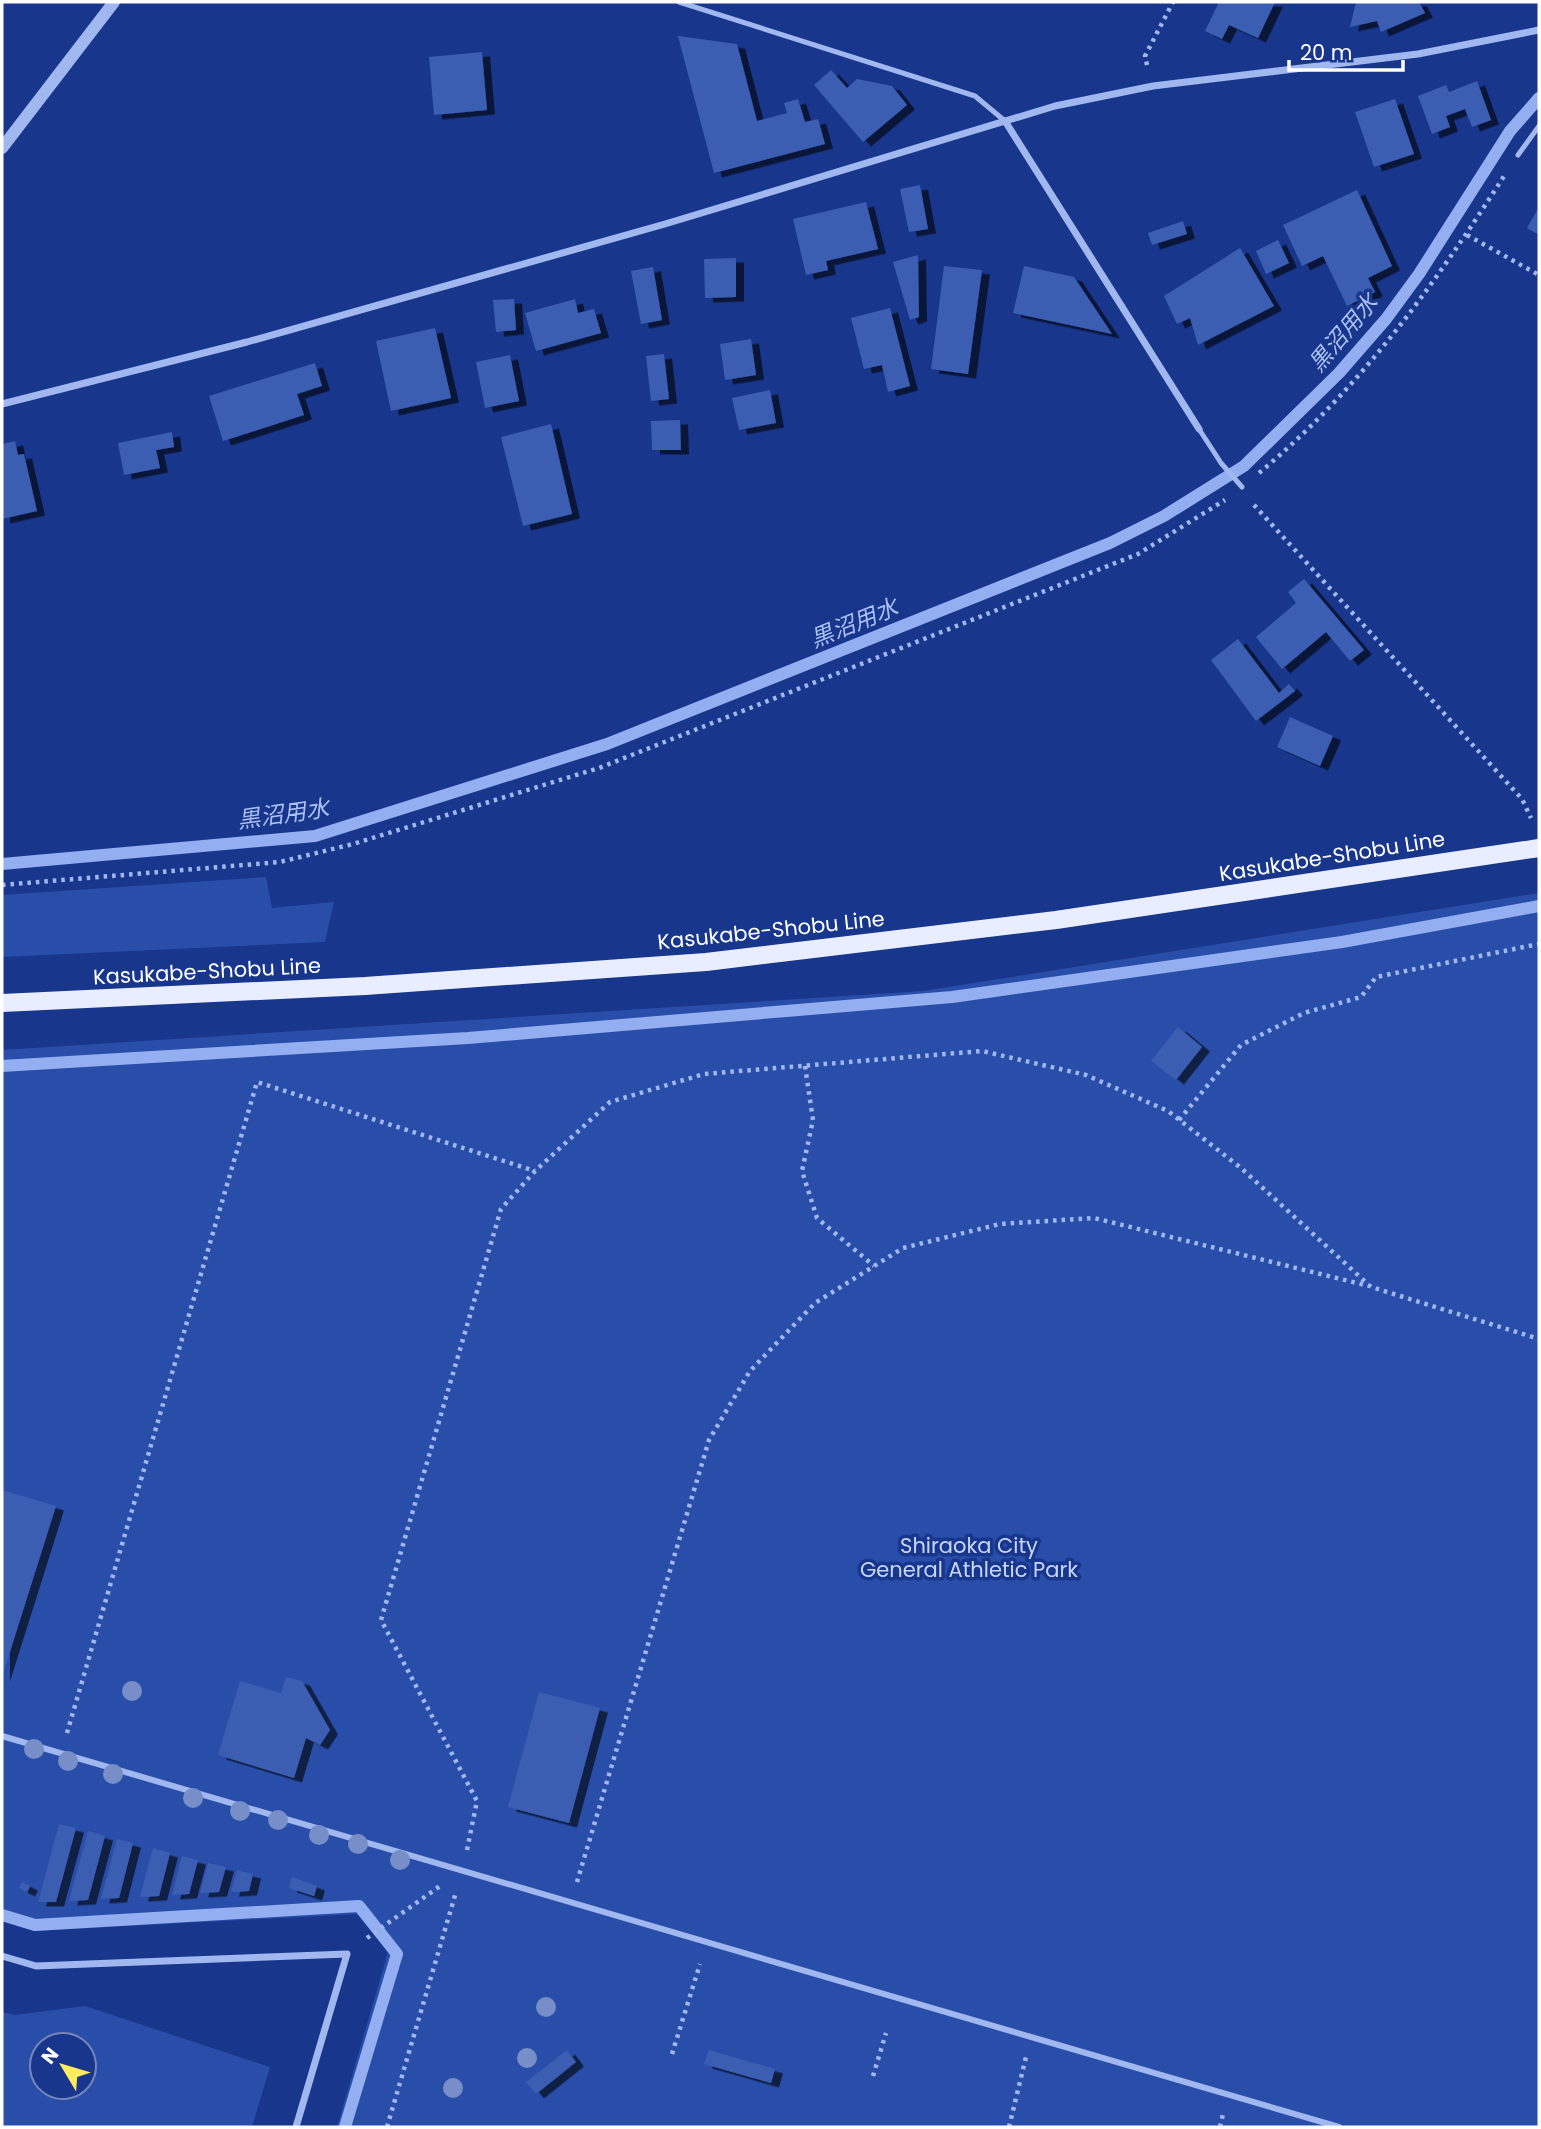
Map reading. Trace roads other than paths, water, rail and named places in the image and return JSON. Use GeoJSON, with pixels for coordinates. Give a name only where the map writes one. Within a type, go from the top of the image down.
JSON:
{"type":"FeatureCollection","features":[{"type":"Feature","properties":{"kind":"main road","name":"Kasukabe-Shobu Line"},"geometry":{"type":"LineString","coordinates":[[2,1003],[365,986],[706,962],[1056,920],[1539,848]]}},
{"type":"Feature","properties":{"kind":"street"},"geometry":{"type":"LineString","coordinates":[[2,148],[114,2]]}},
{"type":"Feature","properties":{"kind":"street"},"geometry":{"type":"LineString","coordinates":[[2,404],[247,342],[652,228],[1055,106],[1153,86],[1418,54],[1539,30]]}},
{"type":"Feature","properties":{"kind":"street"},"geometry":{"type":"LineString","coordinates":[[1004,121],[1199,429]]}},
{"type":"Feature","properties":{"kind":"street"},"geometry":{"type":"LineString","coordinates":[[2,1736],[1339,2127]]}},
{"type":"Feature","properties":{"kind":"street"},"geometry":{"type":"LineString","coordinates":[[2,1956],[36,1966],[347,1954],[296,2127]]}},
{"type":"Feature","properties":{"kind":"lane"},"geometry":{"type":"LineString","coordinates":[[679,2],[975,96],[1004,121]]}},
{"type":"Feature","properties":{"kind":"lane"},"geometry":{"type":"LineString","coordinates":[[1518,155],[1539,127]]}},
{"type":"Feature","properties":{"kind":"lane"},"geometry":{"type":"LineString","coordinates":[[1199,429],[1221,463],[1242,486]]}},
{"type":"Feature","properties":{"kind":"waterway","name":"黒沼用水"},"geometry":{"type":"LineString","coordinates":[[2,864],[315,836],[607,744],[1110,543],[1164,516],[1244,466],[1339,373],[1386,319],[1419,274],[1510,131],[1539,98]]}},
{"type":"Feature","properties":{"kind":"waterway"},"geometry":{"type":"LineString","coordinates":[[2,1066],[468,1038],[952,997],[1342,942],[1539,906]]}},
{"type":"Feature","properties":{"kind":"waterway"},"geometry":{"type":"LineString","coordinates":[[2,1915],[35,1925],[359,1906],[397,1954],[345,2127]]}},
{"type":"Feature","properties":{"kind":"park label","name":"Shiraoka City General Athletic Park"},"geometry":{"type":"Point","coordinates":[969,1557]}}]}
